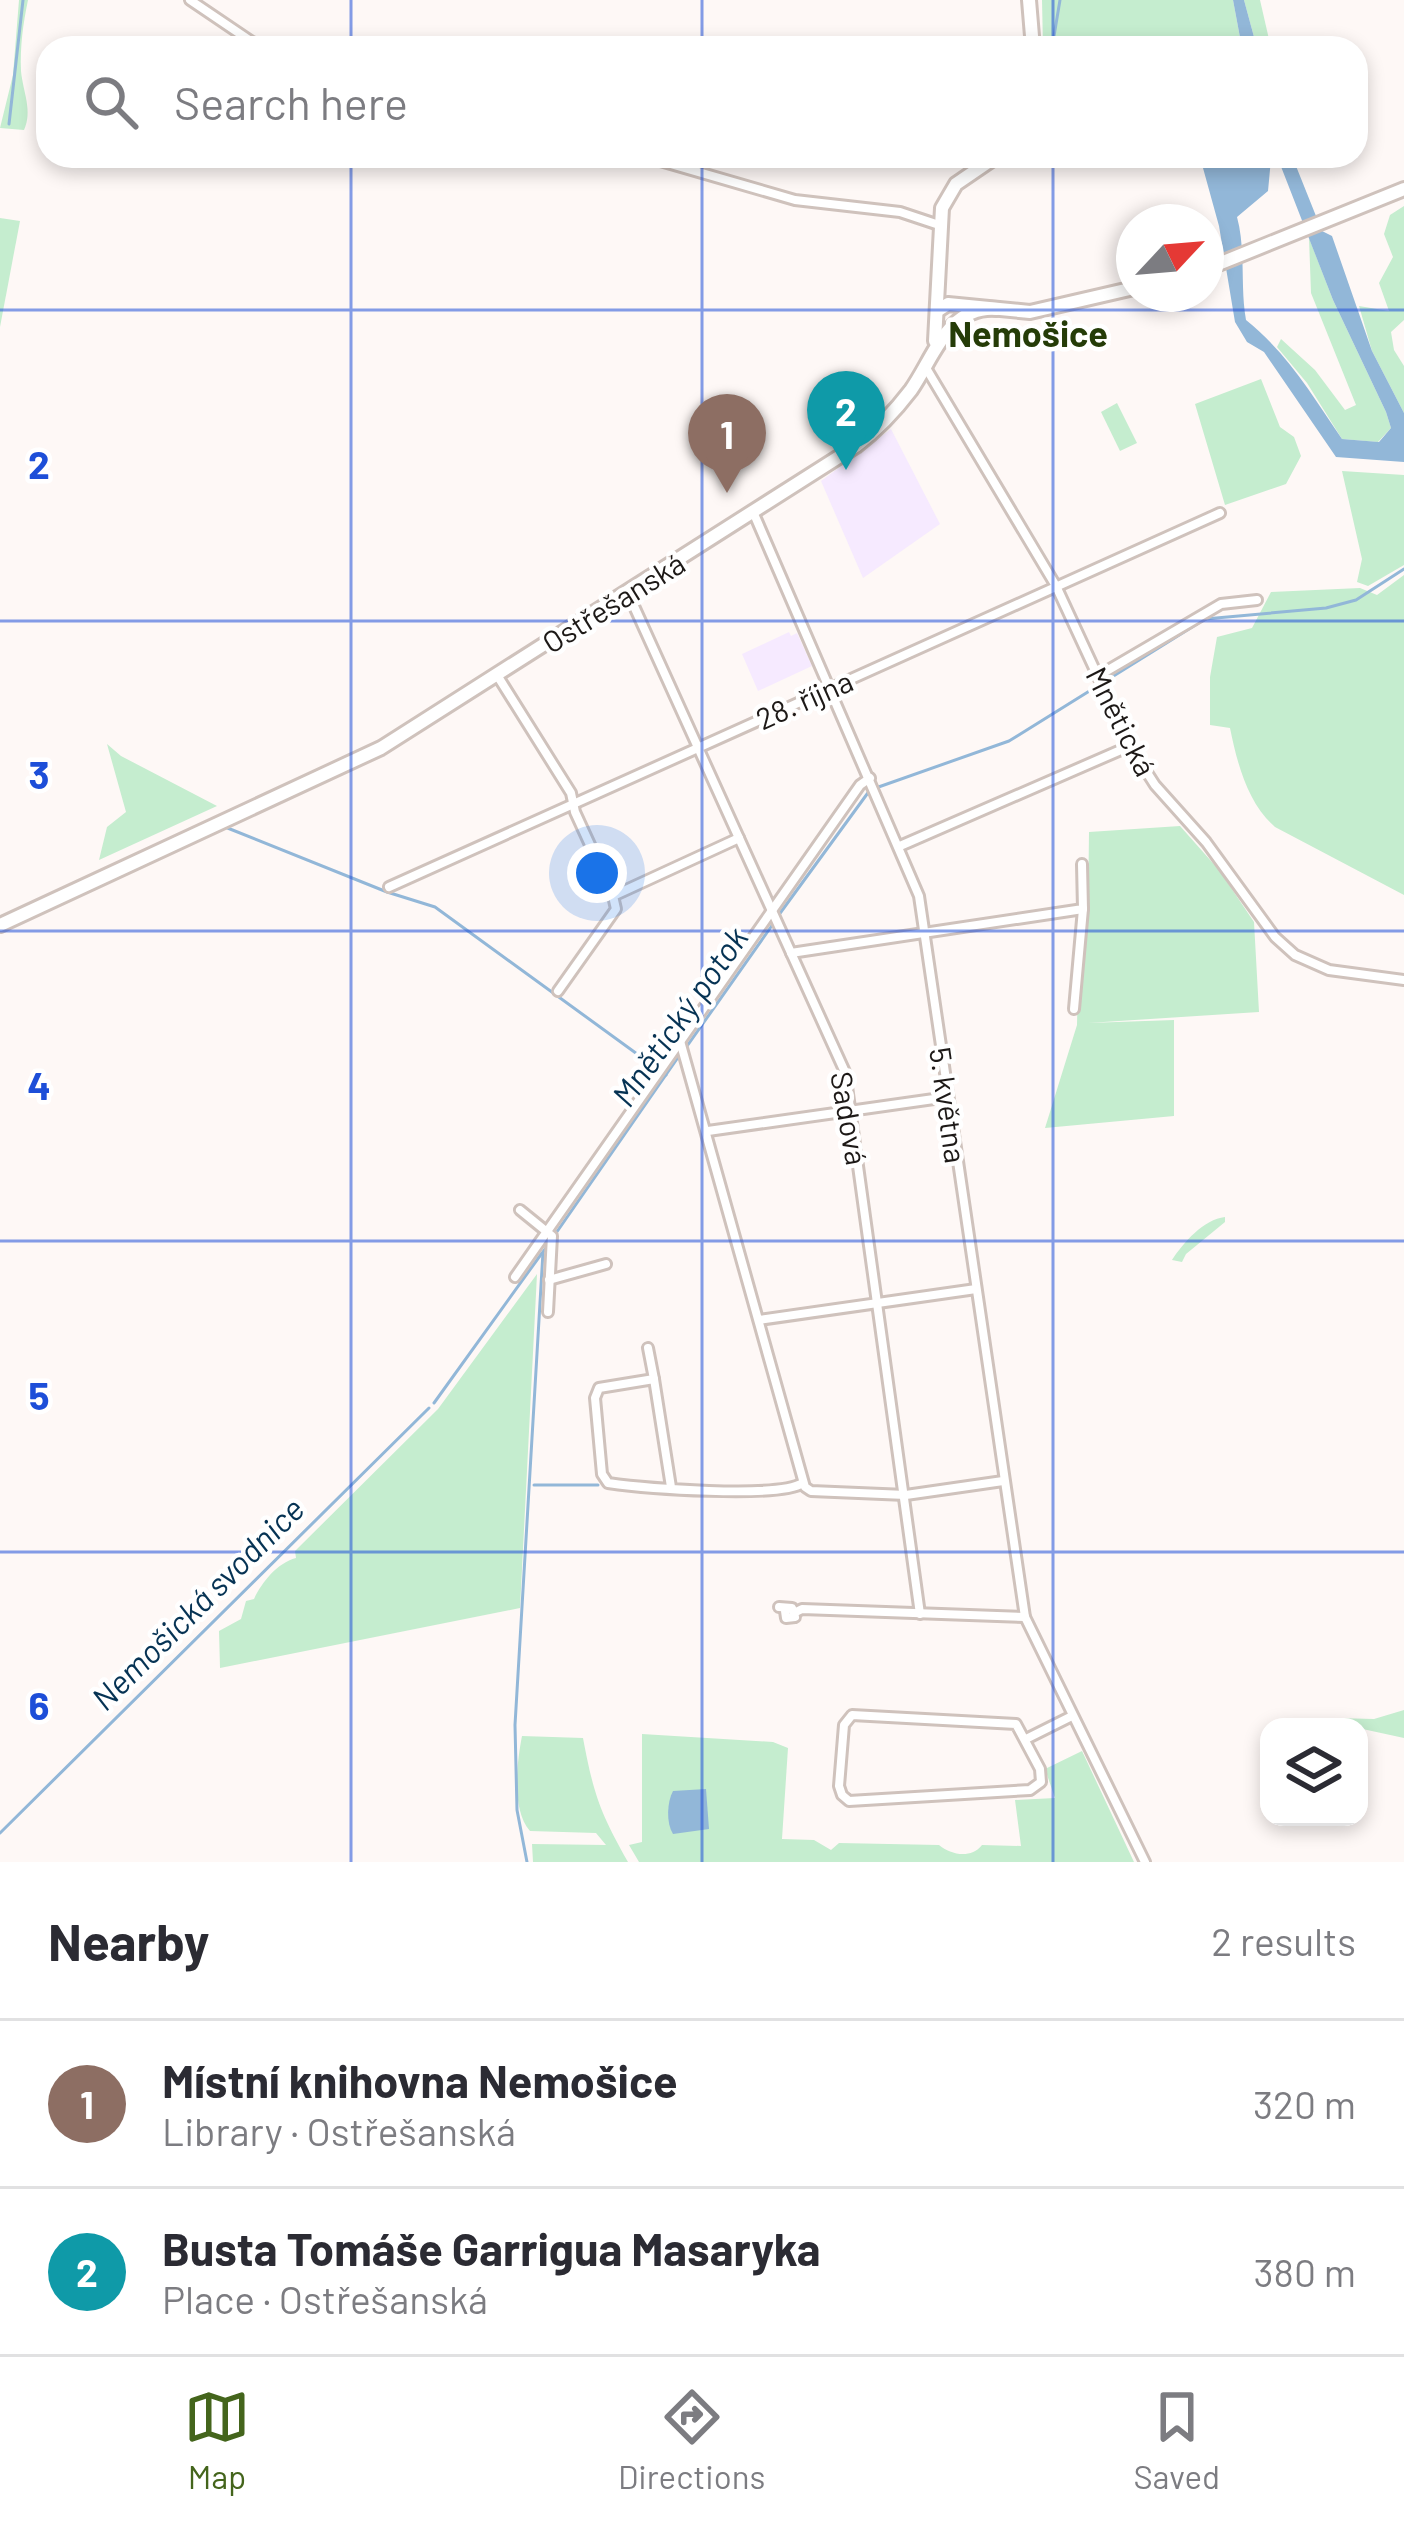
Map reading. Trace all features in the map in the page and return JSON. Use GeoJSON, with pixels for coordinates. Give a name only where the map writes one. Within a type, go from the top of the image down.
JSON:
{"type":"FeatureCollection","features":[{"type":"Feature","properties":{"kind":"street"},"geometry":{"type":"LineString","coordinates":[[190,0],[243,36]]}},
{"type":"Feature","properties":{"kind":"street"},"geometry":{"type":"LineString","coordinates":[[1029,0],[1032,36]]}},
{"type":"Feature","properties":{"kind":"street"},"geometry":{"type":"LineString","coordinates":[[685,168],[776,195],[900,212],[939,225]]}},
{"type":"Feature","properties":{"kind":"street"},"geometry":{"type":"LineString","coordinates":[[927,363],[938,332],[942,208],[951,190],[981,168]]}},
{"type":"Feature","properties":{"kind":"street"},"geometry":{"type":"LineString","coordinates":[[1224,262],[1404,189]]}},
{"type":"Feature","properties":{"kind":"street"},"geometry":{"type":"LineString","coordinates":[[939,273],[942,294],[960,313],[956,324]]}},
{"type":"Feature","properties":{"kind":"street"},"geometry":{"type":"LineString","coordinates":[[937,317],[942,306],[1037,311],[1116,292]]}},
{"type":"Feature","properties":{"kind":"street"},"geometry":{"type":"LineString","coordinates":[[937,317],[944,328],[971,312],[997,309]]}},
{"type":"Feature","properties":{"kind":"street","name":"Ostřešanská"},"geometry":{"type":"LineString","coordinates":[[0,925],[382,748],[754,514],[874,432],[956,324]]}},
{"type":"Feature","properties":{"kind":"street","name":"Mnětická"},"geometry":{"type":"LineString","coordinates":[[927,363],[1056,586],[1130,746],[1155,785],[1206,842],[1284,945],[1307,962],[1329,970],[1404,980]]}},
{"type":"Feature","properties":{"kind":"street","name":"28. října"},"geometry":{"type":"LineString","coordinates":[[389,887],[1220,512]]}},
{"type":"Feature","properties":{"kind":"street","name":"5. května"},"geometry":{"type":"LineString","coordinates":[[754,514],[919,896],[1025,1617],[1145,1862]]}},
{"type":"Feature","properties":{"kind":"street","name":"Sadová"},"geometry":{"type":"LineString","coordinates":[[628,592],[845,1072],[920,1614]]}},
{"type":"Feature","properties":{"kind":"street"},"geometry":{"type":"LineString","coordinates":[[1098,676],[1221,604],[1257,600]]}},
{"type":"Feature","properties":{"kind":"street"},"geometry":{"type":"LineString","coordinates":[[497,675],[574,802],[616,909],[558,991]]}},
{"type":"Feature","properties":{"kind":"street"},"geometry":{"type":"LineString","coordinates":[[900,846],[1130,746]]}},
{"type":"Feature","properties":{"kind":"street"},"geometry":{"type":"LineString","coordinates":[[514,1277],[775,917],[860,785],[871,780]]}},
{"type":"Feature","properties":{"kind":"street"},"geometry":{"type":"LineString","coordinates":[[613,896],[739,838]]}},
{"type":"Feature","properties":{"kind":"street"},"geometry":{"type":"LineString","coordinates":[[1074,1009],[1082,864]]}},
{"type":"Feature","properties":{"kind":"street"},"geometry":{"type":"LineString","coordinates":[[791,953],[1083,909]]}},
{"type":"Feature","properties":{"kind":"street"},"geometry":{"type":"LineString","coordinates":[[683,1045],[803,1483],[811,1491],[906,1495],[1004,1481]]}},
{"type":"Feature","properties":{"kind":"street"},"geometry":{"type":"LineString","coordinates":[[708,1130],[948,1096]]}},
{"type":"Feature","properties":{"kind":"street"},"geometry":{"type":"LineString","coordinates":[[520,1210],[552,1236],[548,1312]]}},
{"type":"Feature","properties":{"kind":"street"},"geometry":{"type":"LineString","coordinates":[[549,1280],[606,1264]]}},
{"type":"Feature","properties":{"kind":"street"},"geometry":{"type":"LineString","coordinates":[[759,1320],[976,1289]]}},
{"type":"Feature","properties":{"kind":"street"},"geometry":{"type":"LineString","coordinates":[[648,1348],[671,1487]]}},
{"type":"Feature","properties":{"kind":"street"},"geometry":{"type":"LineString","coordinates":[[654,1379],[602,1386],[596,1392],[602,1474],[611,1484],[778,1491],[803,1483]]}},
{"type":"Feature","properties":{"kind":"street"},"geometry":{"type":"LineString","coordinates":[[787,1610],[1025,1617]]}},
{"type":"Feature","properties":{"kind":"street"},"geometry":{"type":"LineString","coordinates":[[852,1715],[1007,1721],[1020,1726],[1026,1739],[1042,1777],[1035,1789],[860,1802],[845,1799],[840,1790],[844,1725],[852,1715]]}},
{"type":"Feature","properties":{"kind":"street"},"geometry":{"type":"LineString","coordinates":[[1026,1739],[1072,1717]]}},
{"type":"Feature","properties":{"kind":"shaded area"},"geometry":{"type":"Polygon","coordinates":[[[891,429],[940,524],[863,578],[821,481],[891,429]]]}},
{"type":"Feature","properties":{"kind":"shaded area"},"geometry":{"type":"Polygon","coordinates":[[[789,632],[791,636],[797,633],[812,666],[758,691],[742,654],[789,632]]]}},
{"type":"Feature","properties":{"kind":"green space"},"geometry":{"type":"Polygon","coordinates":[[[19,0],[28,0],[21,53],[28,109],[24,130],[0,128],[13,75],[19,0]]]}},
{"type":"Feature","properties":{"kind":"green space"},"geometry":{"type":"Polygon","coordinates":[[[1042,0],[1233,0],[1240,36],[1043,36],[1042,0]]]}},
{"type":"Feature","properties":{"kind":"green space"},"geometry":{"type":"Polygon","coordinates":[[[1244,0],[1260,0],[1268,36],[1254,36],[1244,0]]]}},
{"type":"Feature","properties":{"kind":"green space"},"geometry":{"type":"Polygon","coordinates":[[[1404,206],[1404,320],[1391,332],[1394,350],[1404,366],[1404,413],[1372,351],[1359,306],[1389,311],[1379,283],[1393,257],[1384,234],[1390,215],[1404,206]]]}},
{"type":"Feature","properties":{"kind":"green space"},"geometry":{"type":"Polygon","coordinates":[[[0,218],[20,221],[0,327],[0,218]]]}},
{"type":"Feature","properties":{"kind":"green space"},"geometry":{"type":"Polygon","coordinates":[[[1309,238],[1386,412],[1391,428],[1378,442],[1342,439],[1307,383],[1277,347],[1281,339],[1315,370],[1345,410],[1356,405],[1311,293],[1309,238]]]}},
{"type":"Feature","properties":{"kind":"green space"},"geometry":{"type":"Polygon","coordinates":[[[1261,379],[1280,427],[1294,437],[1301,456],[1286,484],[1225,505],[1195,404],[1261,379]]]}},
{"type":"Feature","properties":{"kind":"green space"},"geometry":{"type":"Polygon","coordinates":[[[1117,403],[1137,443],[1120,451],[1101,412],[1117,403]]]}},
{"type":"Feature","properties":{"kind":"green space"},"geometry":{"type":"Polygon","coordinates":[[[1342,471],[1404,475],[1404,565],[1368,586],[1357,582],[1362,559],[1342,471]]]}},
{"type":"Feature","properties":{"kind":"green space"},"geometry":{"type":"Polygon","coordinates":[[[1404,575],[1404,895],[1266,818],[1245,782],[1230,728],[1210,725],[1210,677],[1217,637],[1252,628],[1271,592],[1360,588],[1377,595],[1404,575]]]}},
{"type":"Feature","properties":{"kind":"green space"},"geometry":{"type":"Polygon","coordinates":[[[107,744],[217,806],[99,860],[107,827],[126,812],[107,744]]]}},
{"type":"Feature","properties":{"kind":"green space"},"geometry":{"type":"Polygon","coordinates":[[[1180,826],[1219,870],[1254,922],[1259,1012],[1088,1023],[1174,1020],[1174,1116],[1045,1128],[1077,1025],[1088,913],[1089,832],[1180,826]]]}},
{"type":"Feature","properties":{"kind":"green space"},"geometry":{"type":"Polygon","coordinates":[[[1225,1217],[1182,1262],[1172,1260],[1202,1227],[1225,1217]]]}},
{"type":"Feature","properties":{"kind":"green space"},"geometry":{"type":"Polygon","coordinates":[[[537,1274],[520,1608],[220,1668],[219,1631],[241,1619],[246,1601],[254,1599],[271,1574],[296,1558],[295,1551],[438,1409],[537,1274]]]}},
{"type":"Feature","properties":{"kind":"green space"},"geometry":{"type":"Polygon","coordinates":[[[1404,1710],[1404,1738],[1368,1730],[1368,1719],[1404,1710]]]}},
{"type":"Feature","properties":{"kind":"green space"},"geometry":{"type":"Polygon","coordinates":[[[642,1734],[773,1742],[788,1748],[782,1839],[814,1840],[831,1850],[839,1843],[939,1845],[961,1854],[982,1845],[1021,1846],[1015,1800],[1055,1798],[1045,1769],[1082,1751],[1134,1862],[639,1862],[629,1845],[642,1842],[642,1734]]]}},
{"type":"Feature","properties":{"kind":"green space"},"geometry":{"type":"Polygon","coordinates":[[[522,1736],[583,1738],[599,1803],[628,1862],[533,1862],[532,1844],[606,1845],[596,1833],[530,1831],[518,1799],[522,1736]]]}},
{"type":"Feature","properties":{"kind":"water"},"geometry":{"type":"Polygon","coordinates":[[[1233,0],[1244,0],[1254,36],[1240,36],[1233,0]]]}},
{"type":"Feature","properties":{"kind":"water"},"geometry":{"type":"Polygon","coordinates":[[[1203,168],[1270,168],[1268,191],[1237,217],[1246,320],[1287,361],[1342,439],[1379,442],[1391,428],[1333,300],[1282,168],[1297,168],[1322,231],[1332,236],[1372,351],[1404,413],[1404,462],[1336,457],[1264,352],[1247,342],[1235,322],[1224,256],[1224,204],[1213,204],[1203,168]]]}},
{"type":"Feature","properties":{"kind":"water"},"geometry":{"type":"Polygon","coordinates":[[[706,1789],[709,1829],[673,1834],[668,1813],[673,1791],[706,1789]]]}},
{"type":"Feature","properties":{"kind":"waterway"},"geometry":{"type":"LineString","coordinates":[[9,124],[23,0]]}},
{"type":"Feature","properties":{"kind":"waterway"},"geometry":{"type":"LineString","coordinates":[[1054,36],[1060,0]]}},
{"type":"Feature","properties":{"kind":"waterway","name":"Mnětický potok"},"geometry":{"type":"LineString","coordinates":[[778,916],[870,790],[1009,741],[1205,619],[1326,608],[1356,600],[1404,569]]}},
{"type":"Feature","properties":{"kind":"waterway"},"geometry":{"type":"LineString","coordinates":[[225,827],[435,907],[666,1075]]}},
{"type":"Feature","properties":{"kind":"waterway","name":"Mnětický potok"},"geometry":{"type":"LineString","coordinates":[[685,1049],[773,924]]}},
{"type":"Feature","properties":{"kind":"waterway","name":"Mnětický potok"},"geometry":{"type":"LineString","coordinates":[[554,1236],[679,1056]]}},
{"type":"Feature","properties":{"kind":"waterway","name":"Mnětický potok"},"geometry":{"type":"LineString","coordinates":[[527,1862],[517,1810],[515,1725],[543,1252],[549,1244]]}},
{"type":"Feature","properties":{"kind":"waterway","name":"Nemošická svodnice"},"geometry":{"type":"LineString","coordinates":[[434,1403],[542,1253]]}},
{"type":"Feature","properties":{"kind":"waterway","name":"Nemošická svodnice"},"geometry":{"type":"LineString","coordinates":[[0,1833],[429,1408]]}},
{"type":"Feature","properties":{"kind":"waterway"},"geometry":{"type":"LineString","coordinates":[[534,1485],[598,1485]]}},
{"type":"Feature","properties":{"kind":"place","name":"Busta Tomáše Garrigua Masaryka"},"geometry":{"type":"Point","coordinates":[846,470]}},
{"type":"Feature","properties":{"kind":"place","name":"Místní knihovna Nemošice"},"geometry":{"type":"Point","coordinates":[727,493]}},
{"type":"Feature","properties":{"kind":"district","name":"Nemošice"},"geometry":{"type":"Point","coordinates":[1028,332]}}]}
